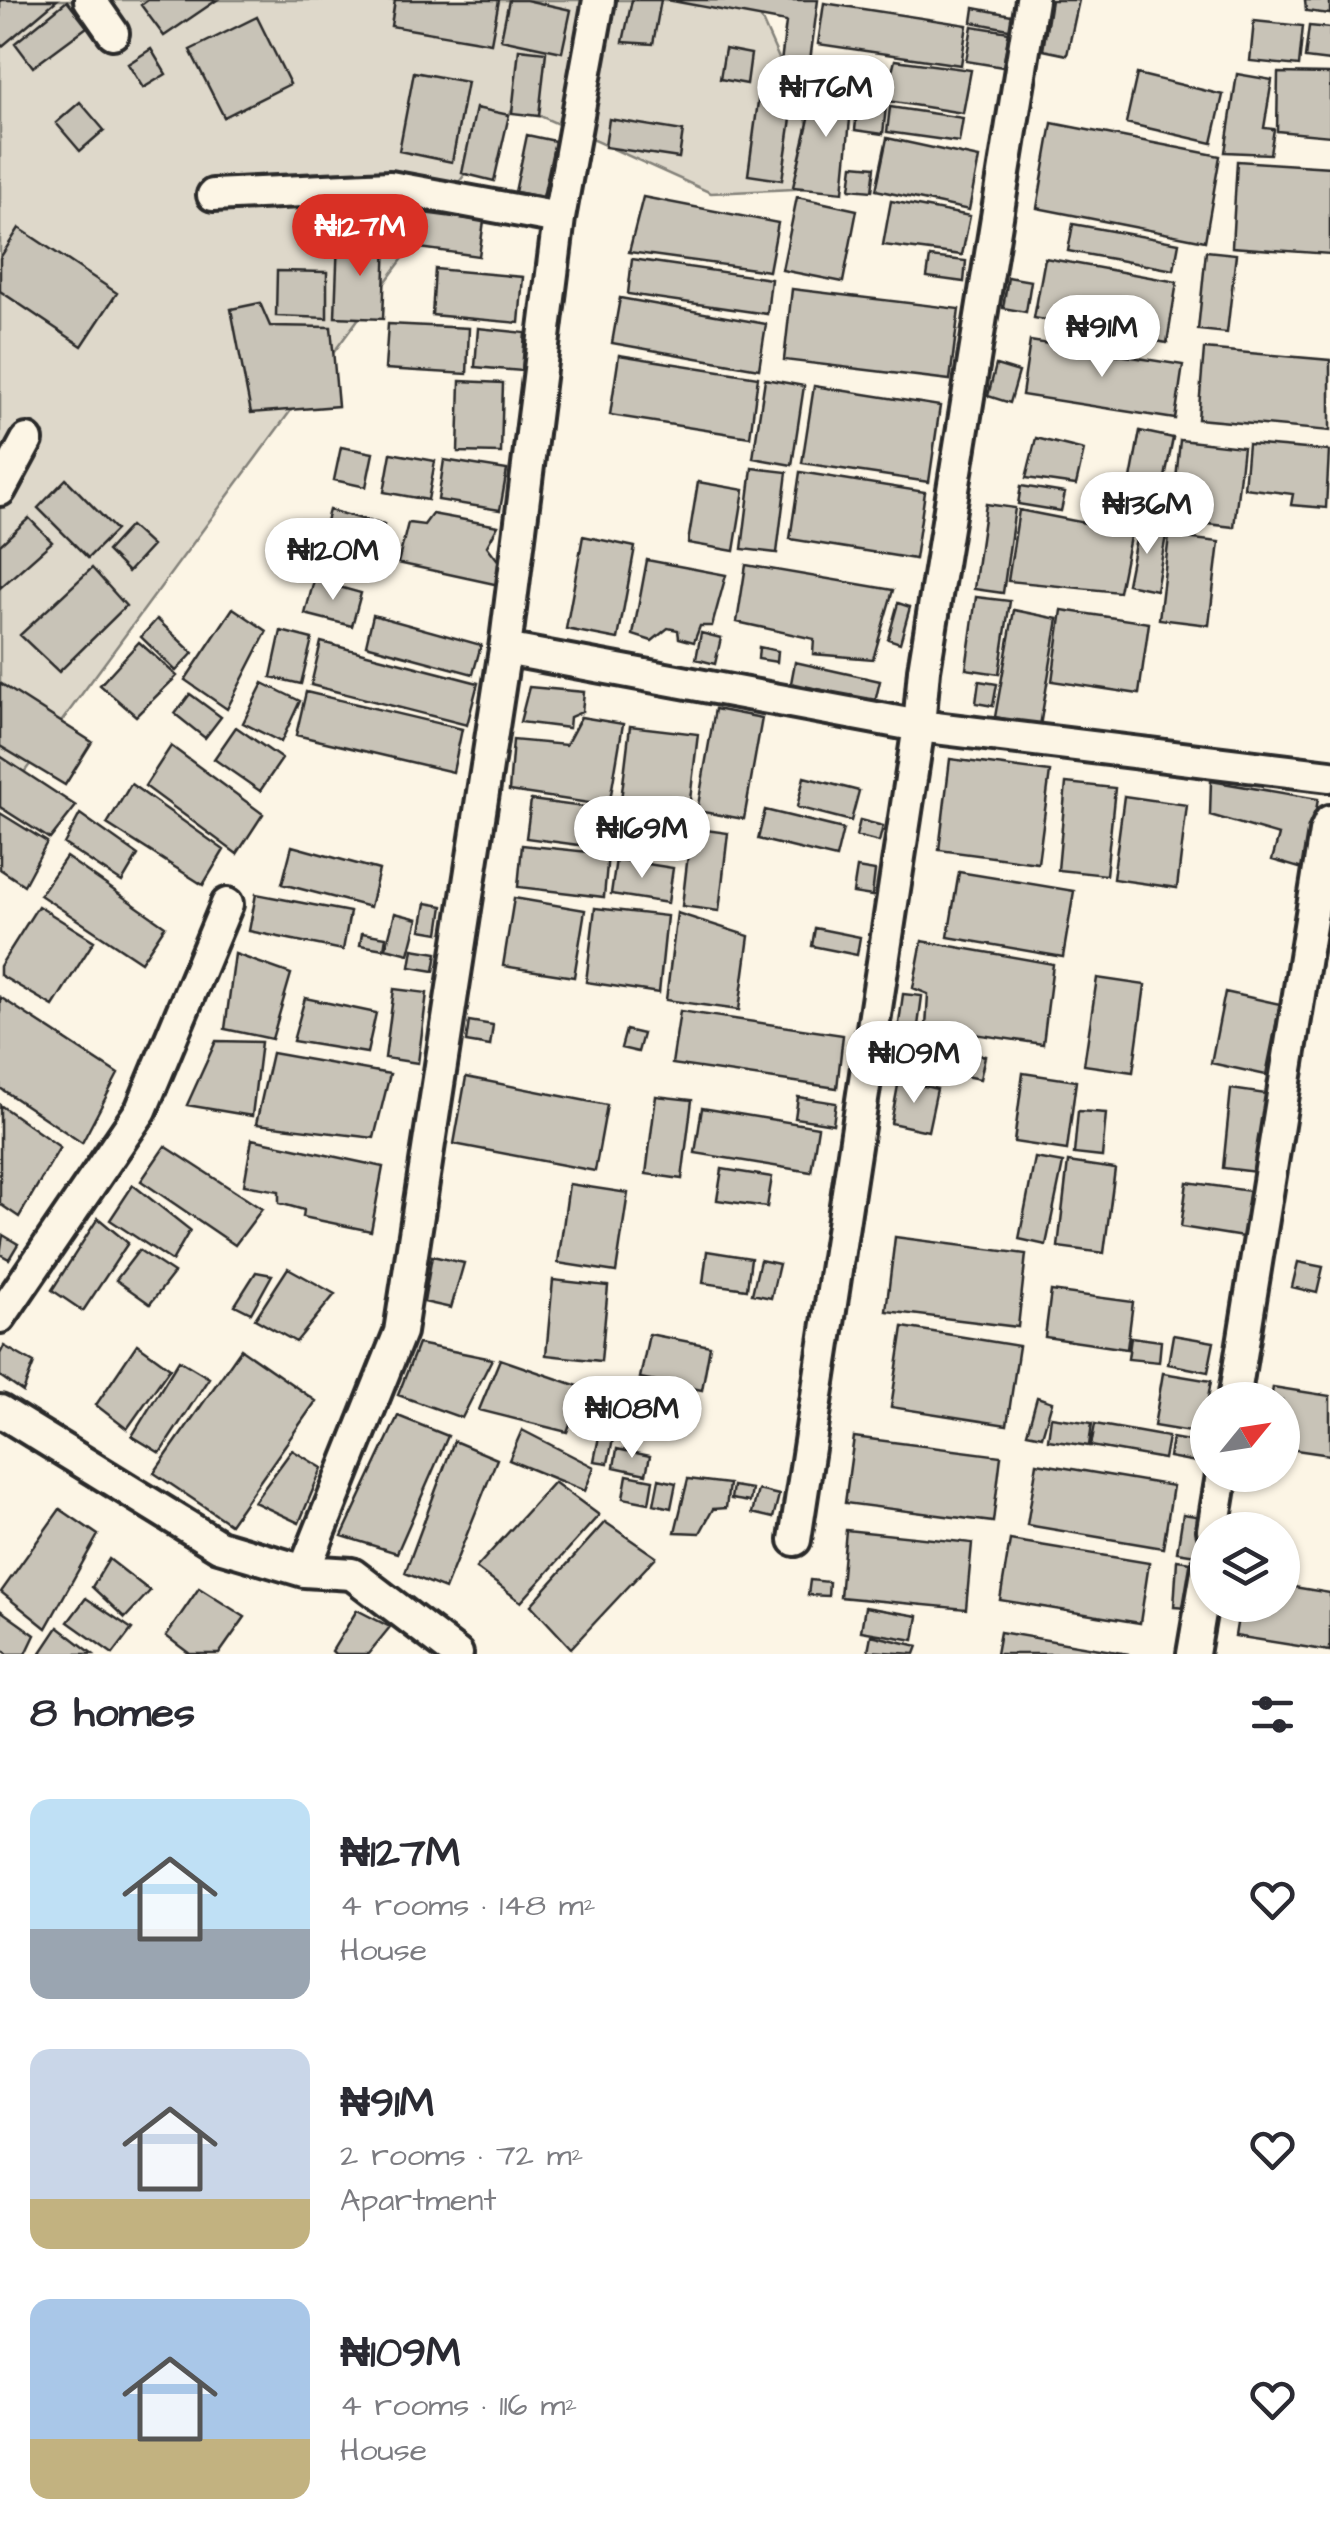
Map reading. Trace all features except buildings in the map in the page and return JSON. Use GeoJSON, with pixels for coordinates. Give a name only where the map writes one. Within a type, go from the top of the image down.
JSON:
{"type":"FeatureCollection","features":[{"type":"Feature","properties":{"kind":"street"},"geometry":{"type":"LineString","coordinates":[[90,0],[113,33]]}},
{"type":"Feature","properties":{"kind":"street"},"geometry":{"type":"LineString","coordinates":[[304,1570],[400,1332],[505,650],[559,218],[599,0]]}},
{"type":"Feature","properties":{"kind":"street"},"geometry":{"type":"LineString","coordinates":[[795,1540],[919,726],[924,670],[1032,0]]}},
{"type":"Feature","properties":{"kind":"street"},"geometry":{"type":"LineString","coordinates":[[213,196],[390,187],[559,218]]}},
{"type":"Feature","properties":{"kind":"street"},"geometry":{"type":"LineString","coordinates":[[0,490],[27,440]]}},
{"type":"Feature","properties":{"kind":"street"},"geometry":{"type":"LineString","coordinates":[[505,650],[919,726],[1330,776]]}},
{"type":"Feature","properties":{"kind":"street"},"geometry":{"type":"LineString","coordinates":[[1237,1382],[1325,832],[1330,821]]}},
{"type":"Feature","properties":{"kind":"street"},"geometry":{"type":"LineString","coordinates":[[0,1318],[141,1110],[227,904]]}},
{"type":"Feature","properties":{"kind":"street"},"geometry":{"type":"LineString","coordinates":[[0,1410],[219,1546],[304,1570],[352,1574],[457,1654]]}},
{"type":"Feature","properties":{"kind":"street"},"geometry":{"type":"LineString","coordinates":[[1193,1654],[1198,1622]]}},
{"type":"Feature","properties":{"kind":"shaded area"},"geometry":{"type":"Polygon","coordinates":[[[0,0],[753,0],[836,187],[711,193],[516,105],[0,805],[0,0]]]}}]}
